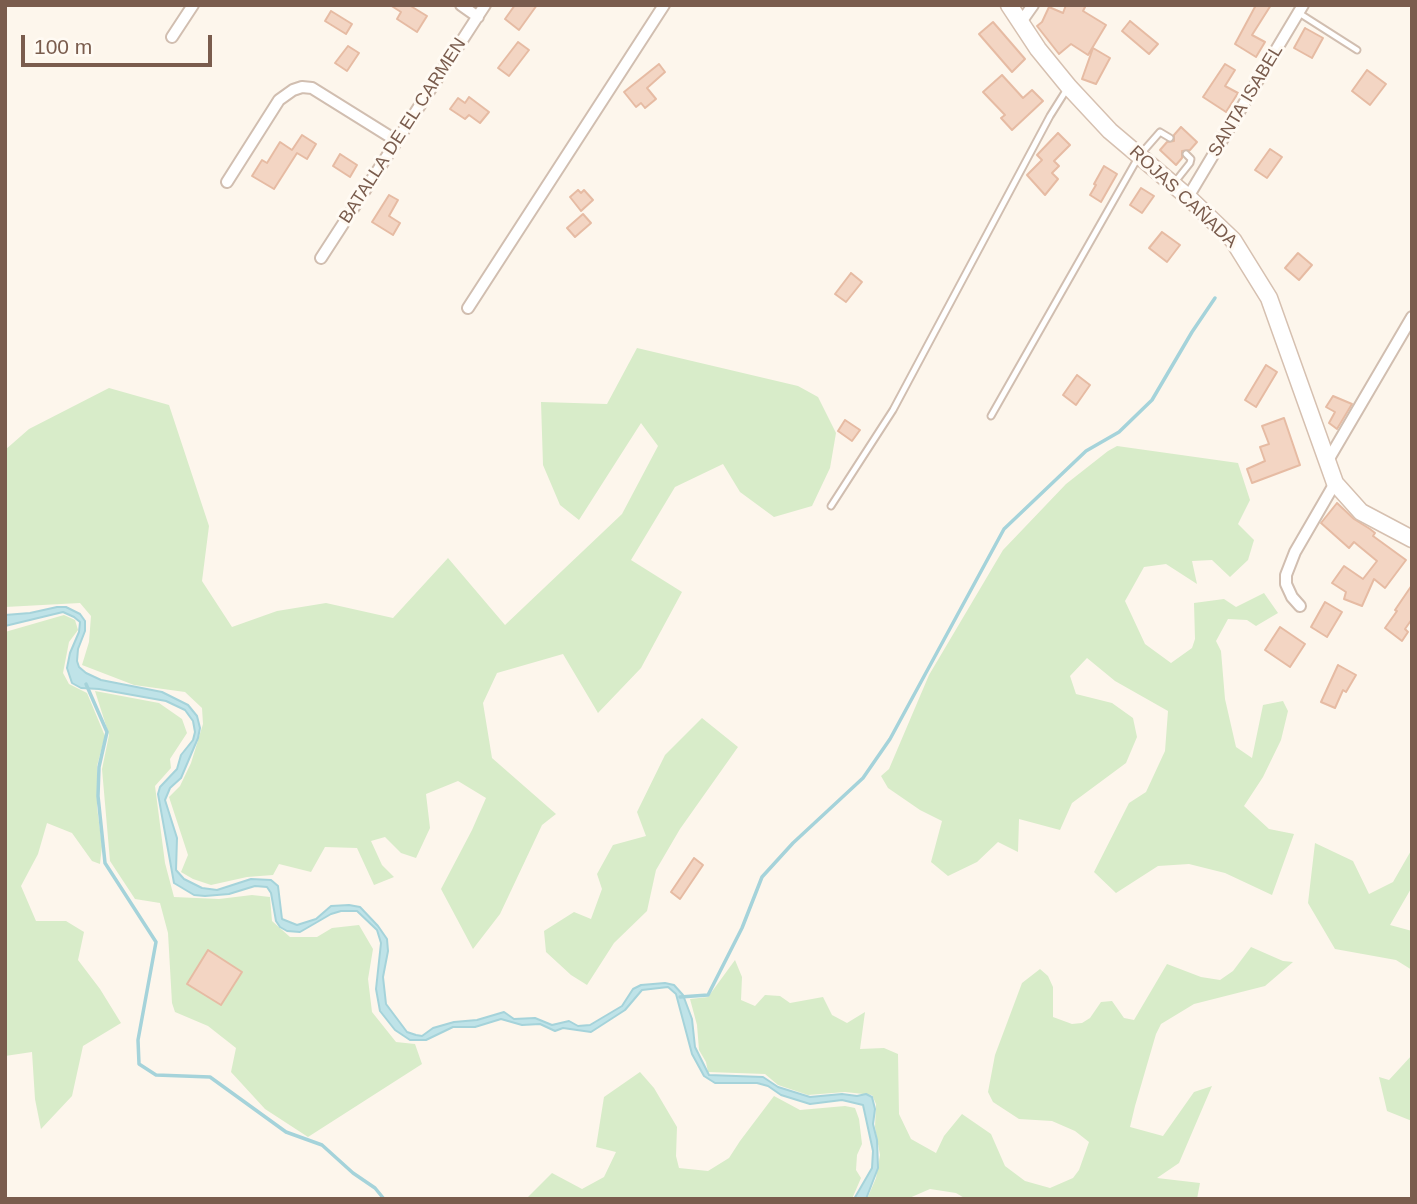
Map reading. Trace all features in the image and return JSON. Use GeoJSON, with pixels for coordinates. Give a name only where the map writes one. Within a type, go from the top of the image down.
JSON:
{"type":"FeatureCollection","features":[{"type":"Feature","properties":{"kind":"main road","name":"ROJAS CAÑADA"},"geometry":{"type":"LineString","coordinates":[[1009,5],[1038,49],[1110,131],[1174,184],[1233,240],[1269,298],[1335,483],[1361,512],[1412,539]]}},
{"type":"Feature","properties":{"kind":"street"},"geometry":{"type":"LineString","coordinates":[[172,37],[193,5]]}},
{"type":"Feature","properties":{"kind":"street"},"geometry":{"type":"LineString","coordinates":[[461,5],[478,17]]}},
{"type":"Feature","properties":{"kind":"street","name":"BATALLA DE EL CARMEN"},"geometry":{"type":"LineString","coordinates":[[321,258],[485,5]]}},
{"type":"Feature","properties":{"kind":"street"},"geometry":{"type":"LineString","coordinates":[[468,308],[664,5]]}},
{"type":"Feature","properties":{"kind":"street"},"geometry":{"type":"LineString","coordinates":[[1021,22],[1033,5]]}},
{"type":"Feature","properties":{"kind":"street","name":"SANTA ISABEL"},"geometry":{"type":"LineString","coordinates":[[1188,197],[1301,9]]}},
{"type":"Feature","properties":{"kind":"street"},"geometry":{"type":"LineString","coordinates":[[227,182],[279,100],[302,87],[312,88],[397,141]]}},
{"type":"Feature","properties":{"kind":"street"},"geometry":{"type":"LineString","coordinates":[[1327,462],[1412,317]]}},
{"type":"Feature","properties":{"kind":"street"},"geometry":{"type":"LineString","coordinates":[[1300,606],[1286,584],[1286,575],[1295,552],[1335,483]]}},
{"type":"Feature","properties":{"kind":"lane"},"geometry":{"type":"LineString","coordinates":[[1301,9],[1357,50]]}},
{"type":"Feature","properties":{"kind":"lane"},"geometry":{"type":"LineString","coordinates":[[831,506],[893,410],[1050,116],[1069,87]]}},
{"type":"Feature","properties":{"kind":"lane"},"geometry":{"type":"LineString","coordinates":[[991,416],[1139,156],[1160,132],[1170,138]]}},
{"type":"Feature","properties":{"kind":"lane"},"geometry":{"type":"LineString","coordinates":[[1174,184],[1188,157],[1204,171]]}},
{"type":"Feature","properties":{"kind":"green space"},"geometry":{"type":"Polygon","coordinates":[[[637,348],[798,386],[818,397],[836,433],[830,468],[812,506],[774,517],[740,492],[723,464],[675,487],[631,560],[682,592],[641,668],[598,713],[563,654],[497,673],[483,703],[492,758],[556,814],[542,825],[500,914],[473,949],[441,889],[486,798],[458,781],[426,794],[430,828],[416,858],[401,853],[385,837],[371,841],[382,865],[394,877],[374,885],[357,848],[325,847],[311,872],[279,864],[273,875],[247,877],[211,885],[181,872],[188,855],[169,797],[180,786],[191,763],[203,724],[202,708],[185,692],[134,685],[82,665],[89,642],[91,616],[80,603],[5,607],[5,450],[29,429],[109,388],[169,405],[209,526],[202,581],[232,627],[277,611],[326,603],[393,618],[448,558],[505,625],[622,514],[658,446],[641,423],[579,520],[560,505],[543,465],[541,402],[607,404],[637,348]]]}},
{"type":"Feature","properties":{"kind":"green space"},"geometry":{"type":"Polygon","coordinates":[[[1117,446],[1238,463],[1250,500],[1238,524],[1254,540],[1248,560],[1230,577],[1212,560],[1192,561],[1197,584],[1166,564],[1144,567],[1125,601],[1145,644],[1171,663],[1192,648],[1195,639],[1194,603],[1224,599],[1236,607],[1264,593],[1278,613],[1256,626],[1247,620],[1228,619],[1216,641],[1221,651],[1225,699],[1236,747],[1252,758],[1263,705],[1283,701],[1288,711],[1281,740],[1263,777],[1244,806],[1269,829],[1294,834],[1272,895],[1225,873],[1189,864],[1158,866],[1116,893],[1094,872],[1129,803],[1146,792],[1165,751],[1168,711],[1115,681],[1087,658],[1070,676],[1076,694],[1112,703],[1133,718],[1137,737],[1126,763],[1072,803],[1060,830],[1019,819],[1018,852],[998,842],[977,862],[948,876],[931,862],[942,821],[888,788],[881,776],[889,769],[929,675],[1003,550],[1066,484],[1117,446]]]}},
{"type":"Feature","properties":{"kind":"green space"},"geometry":{"type":"Polygon","coordinates":[[[64,615],[75,620],[78,630],[69,642],[63,673],[69,684],[87,693],[105,736],[97,766],[97,807],[102,846],[100,864],[92,861],[72,833],[47,823],[38,854],[21,886],[36,921],[66,921],[84,932],[78,960],[121,1023],[83,1046],[72,1096],[41,1129],[35,1099],[32,1052],[5,1056],[5,632],[64,615]]]}},
{"type":"Feature","properties":{"kind":"green space"},"geometry":{"type":"Polygon","coordinates":[[[95,691],[159,703],[182,719],[187,733],[170,759],[171,768],[155,786],[165,863],[174,897],[270,897],[272,921],[290,937],[317,937],[332,928],[359,925],[373,949],[368,979],[372,1012],[396,1042],[415,1044],[422,1064],[308,1137],[265,1109],[231,1072],[236,1048],[208,1026],[175,1012],[172,1003],[168,933],[160,903],[135,899],[110,861],[102,769],[109,735],[95,691]]]}},
{"type":"Feature","properties":{"kind":"green space"},"geometry":{"type":"Polygon","coordinates":[[[702,718],[738,747],[680,829],[656,870],[647,911],[614,943],[587,985],[571,975],[546,952],[544,931],[574,912],[591,919],[602,889],[597,874],[613,845],[646,836],[637,812],[665,755],[702,718]]]}},
{"type":"Feature","properties":{"kind":"green space"},"geometry":{"type":"Polygon","coordinates":[[[1315,843],[1353,861],[1369,894],[1393,882],[1412,849],[1412,887],[1390,925],[1412,931],[1412,970],[1396,960],[1335,949],[1308,903],[1315,843]]]}},
{"type":"Feature","properties":{"kind":"green space"},"geometry":{"type":"Polygon","coordinates":[[[1251,947],[1283,961],[1293,962],[1265,986],[1194,1004],[1161,1024],[1130,1127],[1163,1136],[1194,1092],[1212,1086],[1179,1163],[1157,1178],[1200,1183],[1197,1199],[966,1199],[956,1193],[930,1189],[907,1199],[867,1199],[876,1178],[880,1155],[875,1127],[876,1104],[872,1095],[845,1092],[808,1095],[778,1085],[765,1074],[708,1072],[699,1050],[697,1025],[690,999],[708,997],[735,960],[742,977],[741,1000],[755,1006],[765,995],[780,996],[790,1003],[823,997],[832,1015],[847,1023],[865,1012],[860,1049],[884,1048],[898,1054],[899,1114],[911,1139],[936,1153],[944,1136],[962,1114],[991,1134],[1005,1166],[1025,1181],[1050,1188],[1073,1178],[1079,1170],[1089,1142],[1075,1131],[1052,1121],[1019,1119],[993,1102],[988,1092],[995,1055],[1022,983],[1040,969],[1048,976],[1053,987],[1053,1017],[1072,1024],[1082,1023],[1090,1018],[1101,1002],[1112,1001],[1124,1018],[1134,1020],[1167,964],[1201,977],[1220,980],[1233,971],[1251,947]]]}},
{"type":"Feature","properties":{"kind":"green space"},"geometry":{"type":"Polygon","coordinates":[[[1412,1055],[1412,1121],[1387,1111],[1379,1077],[1389,1080],[1412,1055]]]}},
{"type":"Feature","properties":{"kind":"green space"},"geometry":{"type":"Polygon","coordinates":[[[640,1072],[654,1088],[677,1127],[676,1156],[679,1168],[708,1171],[729,1158],[774,1096],[800,1110],[845,1106],[855,1108],[862,1144],[857,1155],[856,1170],[861,1178],[852,1199],[526,1199],[552,1173],[582,1189],[604,1177],[616,1152],[596,1147],[604,1097],[640,1072]]]}},
{"type":"Feature","properties":{"kind":"water"},"geometry":{"type":"Polygon","coordinates":[[[66,607],[80,614],[85,621],[77,661],[86,673],[101,680],[162,692],[188,705],[197,716],[200,728],[198,738],[181,778],[170,788],[165,800],[177,838],[176,870],[184,879],[202,888],[217,890],[251,879],[271,880],[278,886],[282,919],[297,925],[316,919],[331,906],[360,907],[387,939],[388,951],[383,977],[386,1004],[407,1032],[416,1035],[422,1036],[433,1028],[454,1022],[477,1020],[504,1012],[514,1019],[535,1018],[552,1025],[569,1021],[578,1026],[590,1025],[622,1006],[633,989],[641,985],[674,985],[683,995],[692,1019],[695,1047],[709,1075],[763,1077],[778,1087],[810,1097],[866,1094],[872,1097],[878,1168],[866,1199],[854,1199],[872,1168],[873,1151],[863,1105],[842,1100],[810,1104],[781,1095],[768,1086],[757,1083],[715,1083],[704,1076],[692,1054],[676,994],[668,987],[642,990],[625,1010],[591,1032],[563,1028],[555,1031],[540,1024],[522,1025],[501,1019],[475,1027],[453,1027],[426,1040],[410,1040],[395,1030],[380,1011],[376,989],[381,943],[377,930],[357,911],[331,914],[300,932],[287,931],[276,921],[271,893],[267,887],[255,886],[229,894],[205,896],[194,895],[174,883],[158,794],[160,787],[177,769],[181,755],[193,740],[193,721],[185,710],[166,701],[81,688],[72,683],[67,668],[80,622],[74,617],[63,612],[5,626],[5,615],[66,607]]]}},
{"type":"Feature","properties":{"kind":"building"},"geometry":{"type":"Polygon","coordinates":[[[390,5],[409,5],[427,16],[417,32],[397,19],[401,12],[390,5]]]}},
{"type":"Feature","properties":{"kind":"building"},"geometry":{"type":"Polygon","coordinates":[[[515,5],[537,5],[519,30],[505,19],[515,5]]]}},
{"type":"Feature","properties":{"kind":"building"},"geometry":{"type":"Polygon","coordinates":[[[1066,5],[1086,5],[1083,11],[1106,25],[1088,55],[1071,44],[1059,54],[1037,26],[1049,7],[1063,13],[1066,5]]]}},
{"type":"Feature","properties":{"kind":"building"},"geometry":{"type":"Polygon","coordinates":[[[1256,5],[1271,5],[1252,35],[1265,42],[1256,57],[1235,44],[1256,5]]]}},
{"type":"Feature","properties":{"kind":"building"},"geometry":{"type":"Polygon","coordinates":[[[331,11],[352,24],[346,34],[325,21],[331,11]]]}},
{"type":"Feature","properties":{"kind":"building"},"geometry":{"type":"Polygon","coordinates":[[[1130,21],[1158,44],[1149,54],[1122,31],[1130,21]]]}},
{"type":"Feature","properties":{"kind":"building"},"geometry":{"type":"Polygon","coordinates":[[[993,22],[1025,59],[1012,72],[979,34],[993,22]]]}},
{"type":"Feature","properties":{"kind":"building"},"geometry":{"type":"Polygon","coordinates":[[[1305,28],[1323,38],[1312,58],[1294,48],[1305,28]]]}},
{"type":"Feature","properties":{"kind":"building"},"geometry":{"type":"Polygon","coordinates":[[[518,42],[529,50],[509,76],[498,68],[518,42]]]}},
{"type":"Feature","properties":{"kind":"building"},"geometry":{"type":"Polygon","coordinates":[[[348,46],[359,53],[347,71],[335,63],[348,46]]]}},
{"type":"Feature","properties":{"kind":"building"},"geometry":{"type":"Polygon","coordinates":[[[1093,48],[1110,58],[1096,84],[1082,79],[1093,48]]]}},
{"type":"Feature","properties":{"kind":"building"},"geometry":{"type":"Polygon","coordinates":[[[659,64],[665,72],[647,88],[656,99],[645,108],[641,103],[636,107],[624,92],[659,64]]]}},
{"type":"Feature","properties":{"kind":"building"},"geometry":{"type":"Polygon","coordinates":[[[1225,64],[1235,70],[1225,86],[1238,93],[1226,112],[1203,97],[1225,64]]]}},
{"type":"Feature","properties":{"kind":"building"},"geometry":{"type":"Polygon","coordinates":[[[1367,70],[1386,84],[1370,105],[1352,91],[1367,70]]]}},
{"type":"Feature","properties":{"kind":"building"},"geometry":{"type":"Polygon","coordinates":[[[1002,75],[1023,98],[1032,90],[1043,101],[1012,130],[1001,118],[1005,115],[983,92],[1002,75]]]}},
{"type":"Feature","properties":{"kind":"building"},"geometry":{"type":"Polygon","coordinates":[[[469,97],[489,112],[480,123],[469,115],[465,119],[450,109],[458,98],[465,103],[469,97]]]}},
{"type":"Feature","properties":{"kind":"building"},"geometry":{"type":"Polygon","coordinates":[[[1181,127],[1197,142],[1190,150],[1182,151],[1182,158],[1176,165],[1160,150],[1167,142],[1174,141],[1174,135],[1181,127]]]}},
{"type":"Feature","properties":{"kind":"building"},"geometry":{"type":"Polygon","coordinates":[[[1058,133],[1070,145],[1054,161],[1059,166],[1052,173],[1058,179],[1045,195],[1027,175],[1042,160],[1037,155],[1058,133]]]}},
{"type":"Feature","properties":{"kind":"building"},"geometry":{"type":"Polygon","coordinates":[[[302,135],[316,144],[307,159],[297,153],[274,189],[252,176],[262,160],[267,163],[280,142],[292,150],[302,135]]]}},
{"type":"Feature","properties":{"kind":"building"},"geometry":{"type":"Polygon","coordinates":[[[1270,149],[1282,157],[1267,178],[1255,170],[1270,149]]]}},
{"type":"Feature","properties":{"kind":"building"},"geometry":{"type":"Polygon","coordinates":[[[340,154],[357,165],[350,177],[333,166],[340,154]]]}},
{"type":"Feature","properties":{"kind":"building"},"geometry":{"type":"Polygon","coordinates":[[[1104,166],[1117,174],[1101,202],[1090,195],[1104,166]]]}},
{"type":"Feature","properties":{"kind":"building"},"geometry":{"type":"Polygon","coordinates":[[[1141,188],[1154,196],[1142,213],[1130,205],[1141,188]]]}},
{"type":"Feature","properties":{"kind":"building"},"geometry":{"type":"Polygon","coordinates":[[[578,190],[581,193],[584,190],[593,200],[581,211],[570,197],[578,190]]]}},
{"type":"Feature","properties":{"kind":"building"},"geometry":{"type":"Polygon","coordinates":[[[389,195],[398,200],[389,216],[400,223],[393,235],[372,222],[389,195]]]}},
{"type":"Feature","properties":{"kind":"building"},"geometry":{"type":"Polygon","coordinates":[[[583,214],[591,223],[575,237],[567,228],[583,214]]]}},
{"type":"Feature","properties":{"kind":"building"},"geometry":{"type":"Polygon","coordinates":[[[1162,232],[1180,245],[1167,262],[1149,248],[1162,232]]]}},
{"type":"Feature","properties":{"kind":"building"},"geometry":{"type":"Polygon","coordinates":[[[1298,253],[1312,265],[1299,280],[1285,268],[1298,253]]]}},
{"type":"Feature","properties":{"kind":"building"},"geometry":{"type":"Polygon","coordinates":[[[851,273],[862,282],[846,302],[835,294],[851,273]]]}},
{"type":"Feature","properties":{"kind":"building"},"geometry":{"type":"Polygon","coordinates":[[[1266,365],[1277,372],[1256,407],[1245,400],[1266,365]]]}},
{"type":"Feature","properties":{"kind":"building"},"geometry":{"type":"Polygon","coordinates":[[[1077,375],[1090,385],[1076,405],[1063,395],[1077,375]]]}},
{"type":"Feature","properties":{"kind":"building"},"geometry":{"type":"Polygon","coordinates":[[[1333,396],[1352,404],[1337,429],[1329,423],[1335,412],[1326,407],[1333,396]]]}},
{"type":"Feature","properties":{"kind":"building"},"geometry":{"type":"Polygon","coordinates":[[[1284,418],[1300,465],[1252,483],[1247,469],[1265,461],[1260,447],[1269,444],[1262,426],[1284,418]]]}},
{"type":"Feature","properties":{"kind":"building"},"geometry":{"type":"Polygon","coordinates":[[[845,420],[860,430],[852,441],[838,431],[845,420]]]}},
{"type":"Feature","properties":{"kind":"building"},"geometry":{"type":"Polygon","coordinates":[[[1337,503],[1375,533],[1373,536],[1406,560],[1385,588],[1374,579],[1362,606],[1344,599],[1346,592],[1332,583],[1344,566],[1363,579],[1377,561],[1354,542],[1349,548],[1321,523],[1337,503]]]}},
{"type":"Feature","properties":{"kind":"building"},"geometry":{"type":"Polygon","coordinates":[[[1412,585],[1412,619],[1405,629],[1408,632],[1402,641],[1385,628],[1412,585]]]}},
{"type":"Feature","properties":{"kind":"building"},"geometry":{"type":"Polygon","coordinates":[[[1325,602],[1342,612],[1327,637],[1311,627],[1325,602]]]}},
{"type":"Feature","properties":{"kind":"building"},"geometry":{"type":"Polygon","coordinates":[[[1280,627],[1305,644],[1290,667],[1265,650],[1280,627]]]}},
{"type":"Feature","properties":{"kind":"building"},"geometry":{"type":"Polygon","coordinates":[[[1338,665],[1356,675],[1346,692],[1343,690],[1335,708],[1321,702],[1338,665]]]}},
{"type":"Feature","properties":{"kind":"building"},"geometry":{"type":"Polygon","coordinates":[[[694,858],[703,865],[680,899],[671,892],[694,858]]]}},
{"type":"Feature","properties":{"kind":"building"},"geometry":{"type":"Polygon","coordinates":[[[208,950],[242,972],[221,1005],[187,984],[208,950]]]}},
{"type":"Feature","properties":{"kind":"waterway"},"geometry":{"type":"LineString","coordinates":[[680,997],[708,995],[742,928],[762,877],[793,843],[863,778],[890,739],[1004,529],[1086,451],[1119,432],[1152,400],[1215,298]]}},
{"type":"Feature","properties":{"kind":"waterway"},"geometry":{"type":"LineString","coordinates":[[86,684],[107,732],[99,767],[98,796],[105,863],[156,942],[138,1040],[139,1064],[156,1075],[210,1077],[286,1132],[322,1145],[353,1173],[375,1188],[384,1199]]}}]}
